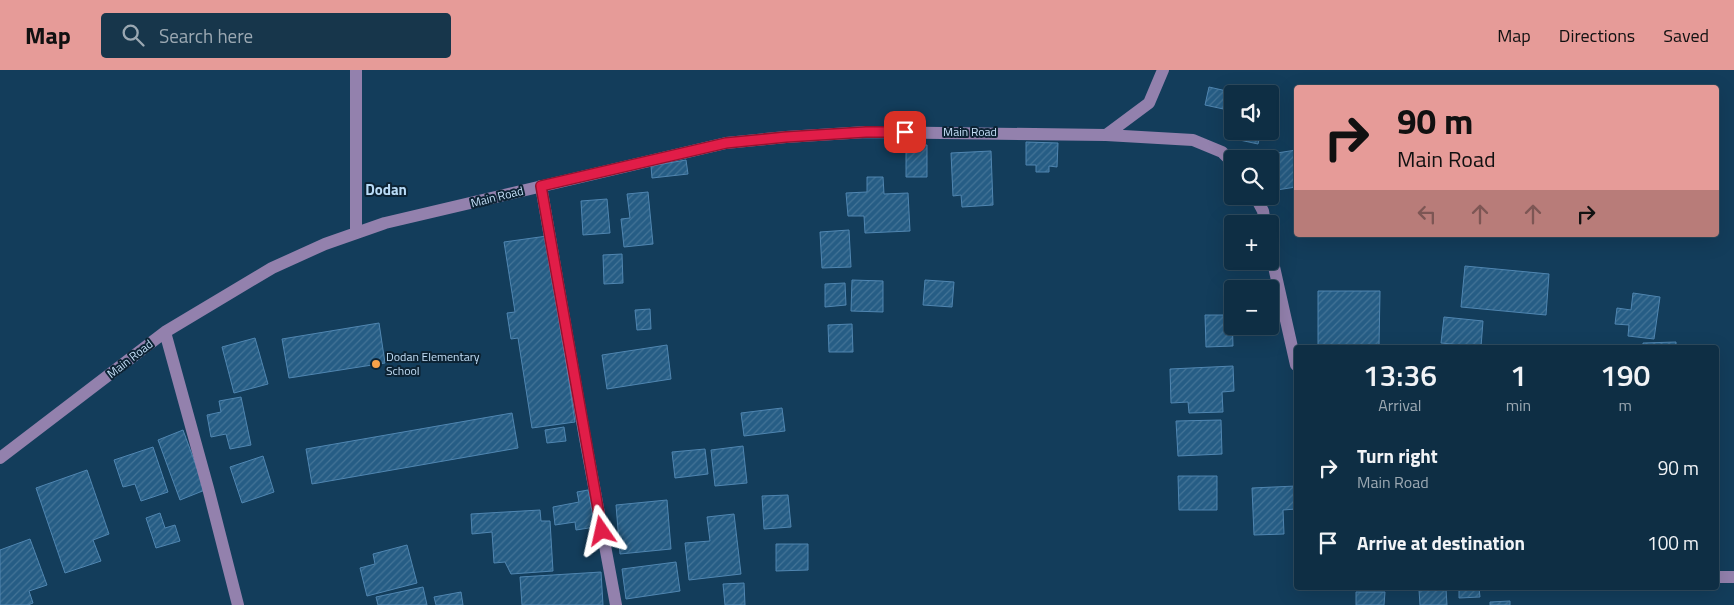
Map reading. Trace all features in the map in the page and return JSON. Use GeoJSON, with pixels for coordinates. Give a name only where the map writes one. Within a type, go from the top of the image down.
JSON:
{"type":"FeatureCollection","features":[{"type":"Feature","properties":{"kind":"street"},"geometry":{"type":"LineString","coordinates":[[356,70],[356,233]]}},
{"type":"Feature","properties":{"kind":"street"},"geometry":{"type":"LineString","coordinates":[[1106,135],[1150,103],[1162,70]]}},
{"type":"Feature","properties":{"kind":"street","name":"Main Road"},"geometry":{"type":"LineString","coordinates":[[0,458],[166,332],[272,268],[325,244],[385,223],[726,143],[786,137],[866,132],[1106,135],[1193,140],[1224,154]]}},
{"type":"Feature","properties":{"kind":"street"},"geometry":{"type":"LineString","coordinates":[[541,186],[584,438],[616,605]]}},
{"type":"Feature","properties":{"kind":"street"},"geometry":{"type":"LineString","coordinates":[[1275,270],[1294,356]]}},
{"type":"Feature","properties":{"kind":"street"},"geometry":{"type":"LineString","coordinates":[[166,332],[238,605]]}},
{"type":"Feature","properties":{"kind":"street"},"geometry":{"type":"LineString","coordinates":[[1719,577],[1734,577]]}},
{"type":"Feature","properties":{"kind":"building"},"geometry":{"type":"Polygon","coordinates":[[[1209,87],[1224,90],[1224,109],[1205,105],[1209,87]]]}},
{"type":"Feature","properties":{"kind":"building"},"geometry":{"type":"Polygon","coordinates":[[[1240,140],[1259,140],[1258,144],[1240,140]]]}},
{"type":"Feature","properties":{"kind":"building"},"geometry":{"type":"Polygon","coordinates":[[[1026,142],[1058,143],[1057,167],[1049,166],[1049,172],[1036,172],[1036,165],[1026,165],[1026,142]]]}},
{"type":"Feature","properties":{"kind":"building"},"geometry":{"type":"Polygon","coordinates":[[[906,145],[927,145],[927,177],[906,177],[906,145]]]}},
{"type":"Feature","properties":{"kind":"building"},"geometry":{"type":"Polygon","coordinates":[[[1294,150],[1294,187],[1279,190],[1279,153],[1294,150]]]}},
{"type":"Feature","properties":{"kind":"building"},"geometry":{"type":"Polygon","coordinates":[[[991,151],[993,205],[962,207],[961,195],[953,196],[951,153],[991,151]]]}},
{"type":"Feature","properties":{"kind":"building"},"geometry":{"type":"Polygon","coordinates":[[[686,160],[688,174],[652,178],[651,166],[686,160]]]}},
{"type":"Feature","properties":{"kind":"building"},"geometry":{"type":"Polygon","coordinates":[[[867,177],[883,177],[884,194],[908,193],[910,231],[865,233],[864,216],[848,216],[846,193],[867,192],[867,177]]]}},
{"type":"Feature","properties":{"kind":"building"},"geometry":{"type":"Polygon","coordinates":[[[648,192],[653,244],[624,247],[621,219],[630,218],[627,194],[648,192]]]}},
{"type":"Feature","properties":{"kind":"building"},"geometry":{"type":"Polygon","coordinates":[[[607,199],[610,233],[583,235],[581,201],[607,199]]]}},
{"type":"Feature","properties":{"kind":"building"},"geometry":{"type":"Polygon","coordinates":[[[849,230],[851,267],[822,268],[820,232],[849,230]]]}},
{"type":"Feature","properties":{"kind":"building"},"geometry":{"type":"Polygon","coordinates":[[[547,236],[575,422],[532,428],[518,338],[511,339],[507,313],[515,312],[504,242],[547,236]]]}},
{"type":"Feature","properties":{"kind":"building"},"geometry":{"type":"Polygon","coordinates":[[[622,254],[623,283],[604,284],[603,255],[622,254]]]}},
{"type":"Feature","properties":{"kind":"building"},"geometry":{"type":"Polygon","coordinates":[[[1465,266],[1549,274],[1546,315],[1461,307],[1465,266]]]}},
{"type":"Feature","properties":{"kind":"building"},"geometry":{"type":"Polygon","coordinates":[[[852,280],[883,281],[883,312],[851,311],[852,280]]]}},
{"type":"Feature","properties":{"kind":"building"},"geometry":{"type":"Polygon","coordinates":[[[925,280],[954,282],[952,307],[923,305],[925,280]]]}},
{"type":"Feature","properties":{"kind":"building"},"geometry":{"type":"Polygon","coordinates":[[[845,283],[846,305],[825,307],[825,284],[845,283]]]}},
{"type":"Feature","properties":{"kind":"building"},"geometry":{"type":"Polygon","coordinates":[[[1318,291],[1380,291],[1379,345],[1318,345],[1318,291]]]}},
{"type":"Feature","properties":{"kind":"building"},"geometry":{"type":"Polygon","coordinates":[[[1633,293],[1660,297],[1654,339],[1628,336],[1629,325],[1615,324],[1617,308],[1631,310],[1633,293]]]}},
{"type":"Feature","properties":{"kind":"building"},"geometry":{"type":"Polygon","coordinates":[[[650,309],[651,329],[637,330],[635,310],[650,309]]]}},
{"type":"Feature","properties":{"kind":"building"},"geometry":{"type":"Polygon","coordinates":[[[1205,315],[1224,315],[1224,335],[1233,335],[1233,346],[1206,347],[1205,315]]]}},
{"type":"Feature","properties":{"kind":"building"},"geometry":{"type":"Polygon","coordinates":[[[1444,317],[1483,321],[1481,345],[1441,343],[1444,317]]]}},
{"type":"Feature","properties":{"kind":"building"},"geometry":{"type":"Polygon","coordinates":[[[379,323],[385,363],[289,378],[282,339],[379,323]]]}},
{"type":"Feature","properties":{"kind":"building"},"geometry":{"type":"Polygon","coordinates":[[[852,324],[853,352],[829,352],[828,325],[852,324]]]}},
{"type":"Feature","properties":{"kind":"building"},"geometry":{"type":"Polygon","coordinates":[[[255,338],[268,384],[234,393],[222,347],[255,338]]]}},
{"type":"Feature","properties":{"kind":"building"},"geometry":{"type":"Polygon","coordinates":[[[1676,342],[1676,345],[1643,345],[1643,343],[1676,342]]]}},
{"type":"Feature","properties":{"kind":"building"},"geometry":{"type":"Polygon","coordinates":[[[667,345],[671,379],[607,389],[602,355],[667,345]]]}},
{"type":"Feature","properties":{"kind":"building"},"geometry":{"type":"Polygon","coordinates":[[[1233,366],[1234,391],[1222,392],[1223,412],[1189,413],[1188,402],[1171,403],[1170,369],[1233,366]]]}},
{"type":"Feature","properties":{"kind":"building"},"geometry":{"type":"Polygon","coordinates":[[[241,397],[251,445],[230,449],[226,434],[211,437],[207,415],[221,412],[219,401],[241,397]]]}},
{"type":"Feature","properties":{"kind":"building"},"geometry":{"type":"Polygon","coordinates":[[[782,408],[785,431],[744,436],[741,413],[782,408]]]}},
{"type":"Feature","properties":{"kind":"building"},"geometry":{"type":"Polygon","coordinates":[[[512,413],[518,448],[312,484],[306,449],[512,413]]]}},
{"type":"Feature","properties":{"kind":"building"},"geometry":{"type":"Polygon","coordinates":[[[1221,420],[1222,454],[1178,456],[1176,421],[1221,420]]]}},
{"type":"Feature","properties":{"kind":"building"},"geometry":{"type":"Polygon","coordinates":[[[564,427],[566,441],[547,443],[545,430],[564,427]]]}},
{"type":"Feature","properties":{"kind":"building"},"geometry":{"type":"Polygon","coordinates":[[[183,430],[205,490],[180,500],[158,440],[183,430]]]}},
{"type":"Feature","properties":{"kind":"building"},"geometry":{"type":"Polygon","coordinates":[[[743,446],[747,483],[715,486],[711,450],[743,446]]]}},
{"type":"Feature","properties":{"kind":"building"},"geometry":{"type":"Polygon","coordinates":[[[153,447],[168,492],[141,501],[135,484],[123,487],[114,460],[153,447]]]}},
{"type":"Feature","properties":{"kind":"building"},"geometry":{"type":"Polygon","coordinates":[[[705,449],[708,474],[675,478],[672,452],[705,449]]]}},
{"type":"Feature","properties":{"kind":"building"},"geometry":{"type":"Polygon","coordinates":[[[263,456],[274,492],[242,503],[230,467],[263,456]]]}},
{"type":"Feature","properties":{"kind":"building"},"geometry":{"type":"Polygon","coordinates":[[[87,470],[109,534],[93,540],[101,561],[65,573],[36,488],[87,470]]]}},
{"type":"Feature","properties":{"kind":"building"},"geometry":{"type":"Polygon","coordinates":[[[1178,476],[1217,476],[1217,510],[1179,510],[1178,476]]]}},
{"type":"Feature","properties":{"kind":"building"},"geometry":{"type":"Polygon","coordinates":[[[1294,486],[1294,509],[1283,510],[1284,534],[1254,535],[1252,488],[1294,486]]]}},
{"type":"Feature","properties":{"kind":"building"},"geometry":{"type":"Polygon","coordinates":[[[588,490],[595,527],[576,530],[575,522],[555,525],[553,507],[579,502],[577,492],[588,490]]]}},
{"type":"Feature","properties":{"kind":"building"},"geometry":{"type":"Polygon","coordinates":[[[788,495],[791,527],[764,529],[762,496],[788,495]]]}},
{"type":"Feature","properties":{"kind":"building"},"geometry":{"type":"Polygon","coordinates":[[[667,500],[671,549],[620,554],[616,505],[667,500]]]}},
{"type":"Feature","properties":{"kind":"building"},"geometry":{"type":"Polygon","coordinates":[[[540,510],[541,521],[550,521],[553,571],[511,574],[505,562],[494,563],[492,532],[472,534],[471,514],[540,510]]]}},
{"type":"Feature","properties":{"kind":"building"},"geometry":{"type":"Polygon","coordinates":[[[160,513],[165,528],[175,525],[180,541],[156,548],[146,518],[160,513]]]}},
{"type":"Feature","properties":{"kind":"building"},"geometry":{"type":"Polygon","coordinates":[[[734,514],[741,574],[689,580],[685,543],[710,541],[707,517],[734,514]]]}},
{"type":"Feature","properties":{"kind":"building"},"geometry":{"type":"Polygon","coordinates":[[[30,539],[47,585],[29,591],[33,603],[28,605],[0,605],[0,550],[30,539]]]}},
{"type":"Feature","properties":{"kind":"building"},"geometry":{"type":"Polygon","coordinates":[[[776,544],[808,544],[808,570],[776,571],[776,544]]]}},
{"type":"Feature","properties":{"kind":"building"},"geometry":{"type":"Polygon","coordinates":[[[407,545],[417,583],[367,596],[360,568],[375,564],[373,554],[407,545]]]}},
{"type":"Feature","properties":{"kind":"building"},"geometry":{"type":"Polygon","coordinates":[[[676,562],[680,591],[626,599],[622,569],[676,562]]]}},
{"type":"Feature","properties":{"kind":"building"},"geometry":{"type":"Polygon","coordinates":[[[601,572],[603,605],[522,605],[520,577],[601,572]]]}},
{"type":"Feature","properties":{"kind":"building"},"geometry":{"type":"Polygon","coordinates":[[[744,583],[745,605],[725,605],[723,584],[744,583]]]}},
{"type":"Feature","properties":{"kind":"building"},"geometry":{"type":"Polygon","coordinates":[[[423,587],[427,605],[378,605],[376,597],[423,587]]]}},
{"type":"Feature","properties":{"kind":"building"},"geometry":{"type":"Polygon","coordinates":[[[1419,590],[1446,590],[1447,605],[1420,605],[1419,590]]]}},
{"type":"Feature","properties":{"kind":"building"},"geometry":{"type":"Polygon","coordinates":[[[1459,590],[1479,590],[1480,597],[1459,598],[1459,590]]]}},
{"type":"Feature","properties":{"kind":"building"},"geometry":{"type":"Polygon","coordinates":[[[461,592],[463,605],[436,605],[434,597],[461,592]]]}},
{"type":"Feature","properties":{"kind":"building"},"geometry":{"type":"Polygon","coordinates":[[[1356,592],[1385,592],[1384,605],[1356,605],[1356,592]]]}},
{"type":"Feature","properties":{"kind":"building"},"geometry":{"type":"Polygon","coordinates":[[[1510,601],[1510,605],[1490,605],[1490,602],[1510,601]]]}},
{"type":"Feature","properties":{"kind":"place","name":"Dodan Elementary School"},"geometry":{"type":"Point","coordinates":[376,364]}},
{"type":"Feature","properties":{"kind":"district","name":"Dodan"},"geometry":{"type":"Point","coordinates":[386,190]}},
{"type":"Feature","properties":{"kind":"route"},"geometry":{"type":"LineString","coordinates":[[602,531],[584,438],[541,186],[726,143],[866,132],[905,132]]}}]}
